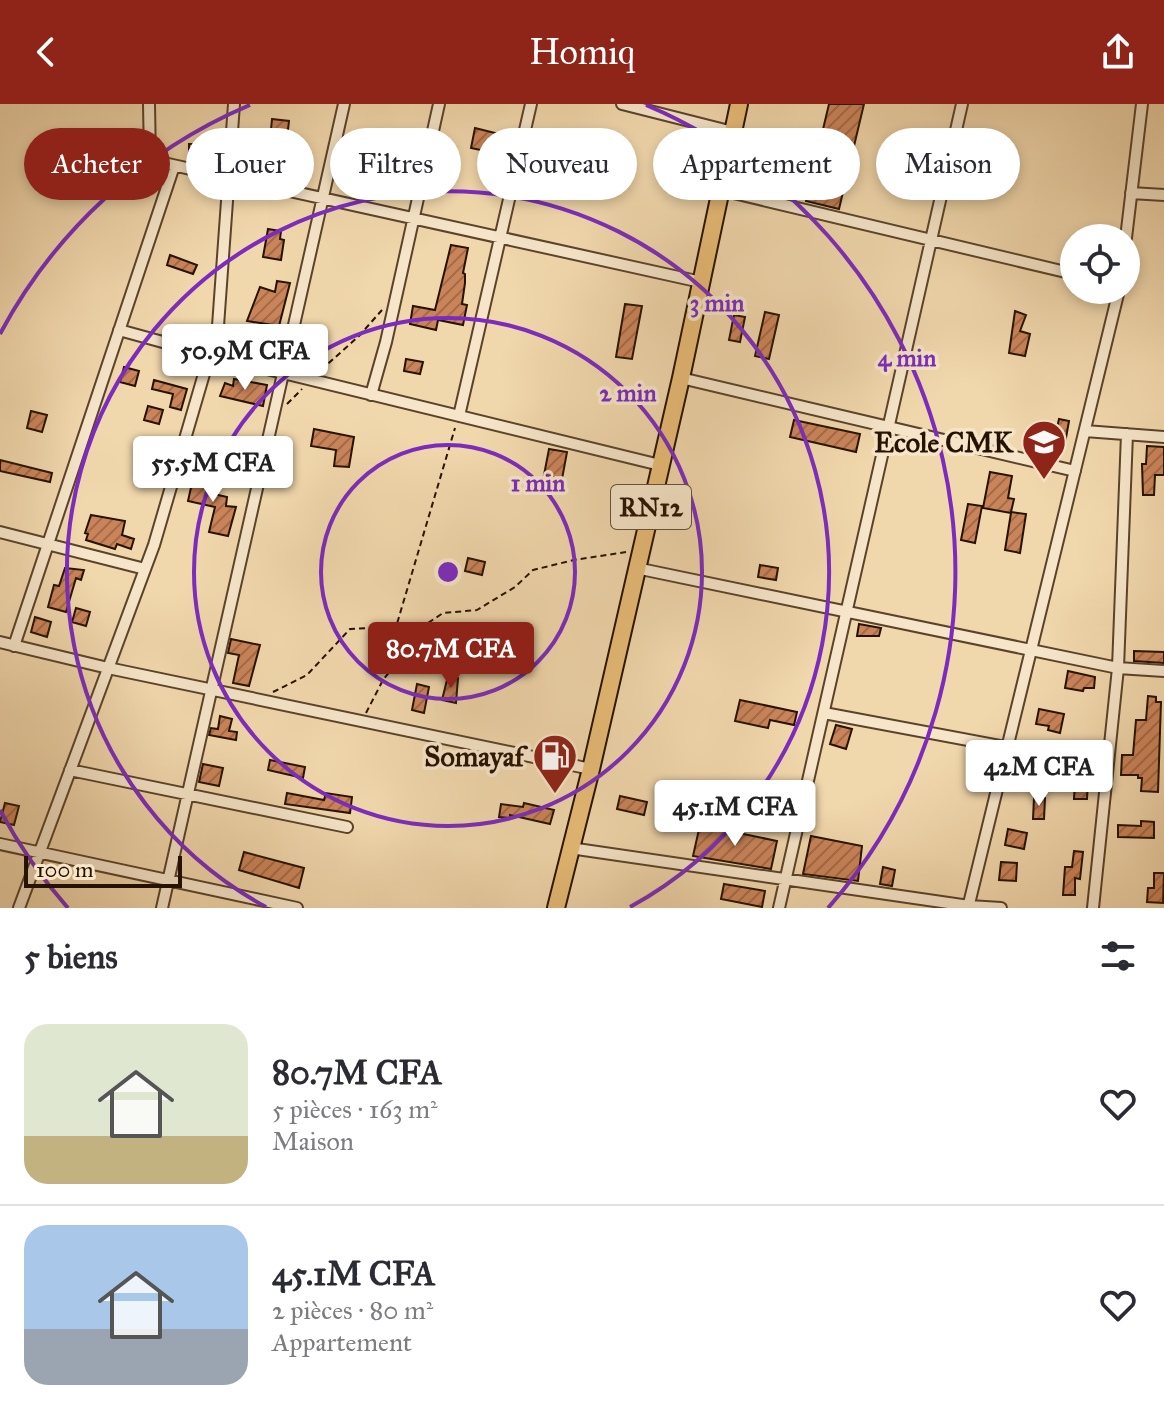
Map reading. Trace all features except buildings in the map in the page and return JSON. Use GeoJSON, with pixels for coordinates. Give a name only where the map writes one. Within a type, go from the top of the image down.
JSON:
{"type":"FeatureCollection","features":[{"type":"Feature","properties":{"kind":"main road","name":"RN12"},"geometry":{"type":"LineString","coordinates":[[734,128],[739,104]]}},
{"type":"Feature","properties":{"kind":"main road","name":"RN12"},"geometry":{"type":"LineString","coordinates":[[556,908],[681,378],[719,200]]}},
{"type":"Feature","properties":{"kind":"street"},"geometry":{"type":"LineString","coordinates":[[149,104],[150,160],[186,169]]}},
{"type":"Feature","properties":{"kind":"street"},"geometry":{"type":"LineString","coordinates":[[233,128],[234,104]]}},
{"type":"Feature","properties":{"kind":"street"},"geometry":{"type":"LineString","coordinates":[[162,908],[344,104]]}},
{"type":"Feature","properties":{"kind":"street"},"geometry":{"type":"LineString","coordinates":[[371,395],[439,104]]}},
{"type":"Feature","properties":{"kind":"street"},"geometry":{"type":"LineString","coordinates":[[459,416],[531,104]]}},
{"type":"Feature","properties":{"kind":"street"},"geometry":{"type":"LineString","coordinates":[[622,104],[717,128]]}},
{"type":"Feature","properties":{"kind":"street"},"geometry":{"type":"LineString","coordinates":[[779,908],[962,104]]}},
{"type":"Feature","properties":{"kind":"street"},"geometry":{"type":"LineString","coordinates":[[1128,224],[1142,104]]}},
{"type":"Feature","properties":{"kind":"street"},"geometry":{"type":"LineString","coordinates":[[14,646],[174,166]]}},
{"type":"Feature","properties":{"kind":"street"},"geometry":{"type":"LineString","coordinates":[[1131,193],[1164,195]]}},
{"type":"Feature","properties":{"kind":"street"},"geometry":{"type":"LineString","coordinates":[[314,196],[701,282]]}},
{"type":"Feature","properties":{"kind":"street"},"geometry":{"type":"LineString","coordinates":[[19,908],[145,569],[210,355],[218,326],[229,200]]}},
{"type":"Feature","properties":{"kind":"street"},"geometry":{"type":"LineString","coordinates":[[763,200],[1060,271]]}},
{"type":"Feature","properties":{"kind":"street"},"geometry":{"type":"LineString","coordinates":[[969,907],[1116,304]]}},
{"type":"Feature","properties":{"kind":"street"},"geometry":{"type":"LineString","coordinates":[[119,330],[660,465]]}},
{"type":"Feature","properties":{"kind":"street"},"geometry":{"type":"LineString","coordinates":[[681,378],[1075,471]]}},
{"type":"Feature","properties":{"kind":"street"},"geometry":{"type":"LineString","coordinates":[[1085,431],[1164,437]]}},
{"type":"Feature","properties":{"kind":"street"},"geometry":{"type":"LineString","coordinates":[[1093,908],[1118,668],[1127,434]]}},
{"type":"Feature","properties":{"kind":"street"},"geometry":{"type":"LineString","coordinates":[[0,532],[145,569]]}},
{"type":"Feature","properties":{"kind":"street"},"geometry":{"type":"LineString","coordinates":[[636,568],[1118,668],[1164,671]]}},
{"type":"Feature","properties":{"kind":"street"},"geometry":{"type":"LineString","coordinates":[[0,642],[108,668],[591,769]]}},
{"type":"Feature","properties":{"kind":"street"},"geometry":{"type":"LineString","coordinates":[[824,713],[1107,766]]}},
{"type":"Feature","properties":{"kind":"street"},"geometry":{"type":"LineString","coordinates":[[70,770],[347,827]]}},
{"type":"Feature","properties":{"kind":"street"},"geometry":{"type":"LineString","coordinates":[[0,844],[297,908]]}},
{"type":"Feature","properties":{"kind":"street"},"geometry":{"type":"LineString","coordinates":[[570,848],[969,907],[1001,908]]}},
{"type":"Feature","properties":{"kind":"path"},"geometry":{"type":"LineString","coordinates":[[272,419],[359,336],[397,292]]}},
{"type":"Feature","properties":{"kind":"path"},"geometry":{"type":"LineString","coordinates":[[407,651],[396,627],[459,416]]}},
{"type":"Feature","properties":{"kind":"path"},"geometry":{"type":"LineString","coordinates":[[361,721],[383,680],[428,623],[443,613],[477,610],[515,587],[533,570],[641,548]]}},
{"type":"Feature","properties":{"kind":"path"},"geometry":{"type":"LineString","coordinates":[[256,699],[307,675],[350,629],[396,627]]}},
{"type":"Feature","properties":{"kind":"place","name":"Ecole CMK"},"geometry":{"type":"Point","coordinates":[1044,481]}},
{"type":"Feature","properties":{"kind":"place","name":"Somayaf"},"geometry":{"type":"Point","coordinates":[555,795]}}]}
